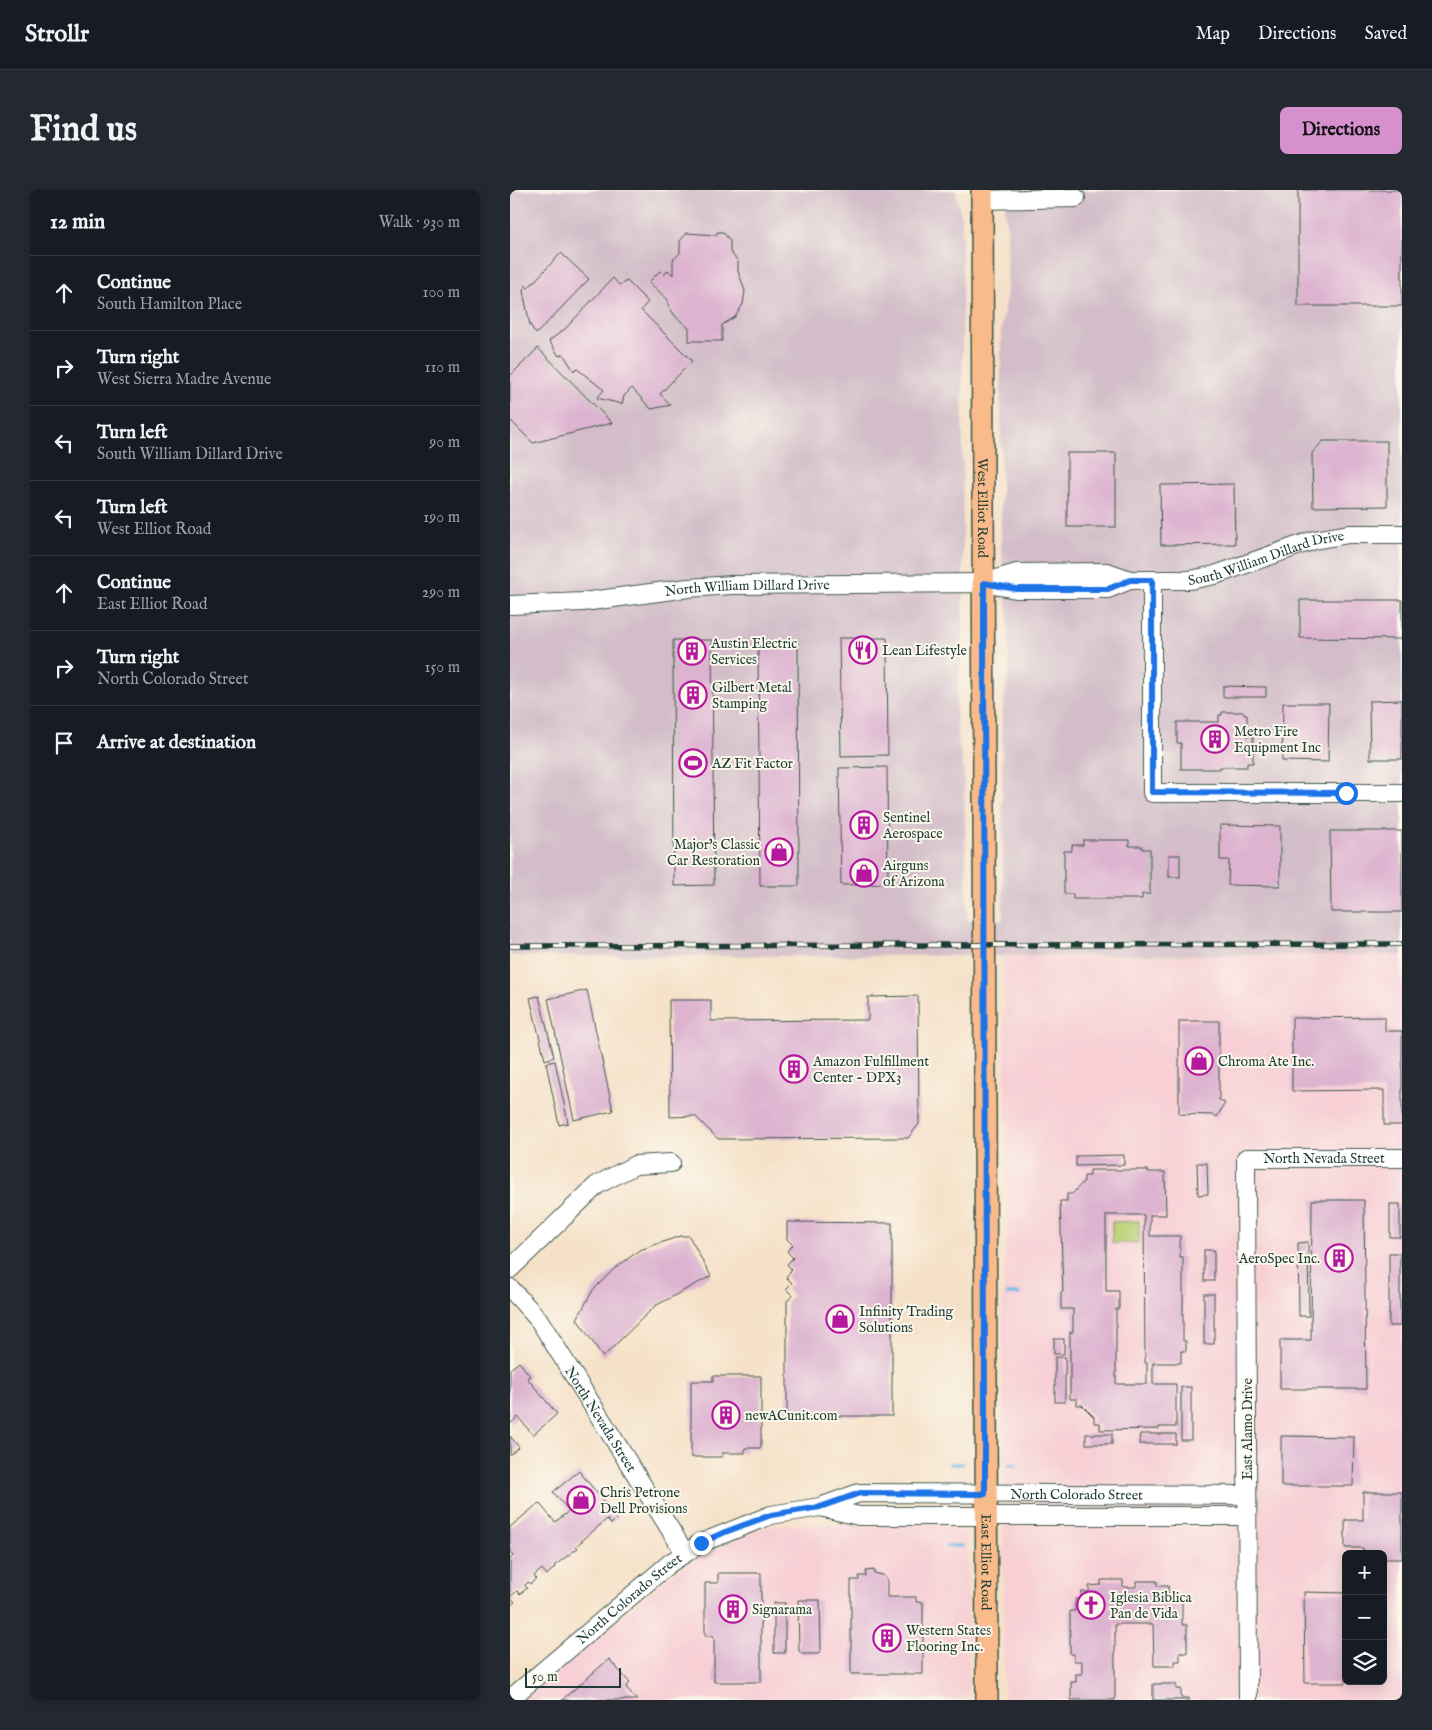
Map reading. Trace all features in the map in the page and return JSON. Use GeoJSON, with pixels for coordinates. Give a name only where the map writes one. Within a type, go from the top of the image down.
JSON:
{"type":"FeatureCollection","features":[{"type":"Feature","properties":{"kind":"main road","name":"West Elliot Road"},"geometry":{"type":"LineString","coordinates":[[982,195],[984,945]]}},
{"type":"Feature","properties":{"kind":"main road","name":"East Elliot Road"},"geometry":{"type":"LineString","coordinates":[[984,945],[987,1700]]}},
{"type":"Feature","properties":{"kind":"street"},"geometry":{"type":"LineString","coordinates":[[982,195],[1076,198]]}},
{"type":"Feature","properties":{"kind":"street","name":"South William Dillard Drive"},"geometry":{"type":"LineString","coordinates":[[984,583],[1016,573],[1107,572],[1130,580],[1190,580],[1215,576],[1314,540],[1349,534],[1402,534]]}},
{"type":"Feature","properties":{"kind":"street"},"geometry":{"type":"LineString","coordinates":[[1152,580],[1152,792],[1402,793]]}},
{"type":"Feature","properties":{"kind":"street","name":"North William Dillard Drive"},"geometry":{"type":"LineString","coordinates":[[510,605],[583,602],[688,588],[732,585],[984,583]]}},
{"type":"Feature","properties":{"kind":"street","name":"North Nevada Street"},"geometry":{"type":"LineString","coordinates":[[1246,1158],[1402,1158]]}},
{"type":"Feature","properties":{"kind":"street","name":"East Alamo Drive"},"geometry":{"type":"LineString","coordinates":[[1246,1158],[1248,1700]]}},
{"type":"Feature","properties":{"kind":"street"},"geometry":{"type":"LineString","coordinates":[[510,1270],[597,1185],[635,1165],[672,1163]]}},
{"type":"Feature","properties":{"kind":"street","name":"North Nevada Street"},"geometry":{"type":"LineString","coordinates":[[510,1288],[539,1320],[685,1553]]}},
{"type":"Feature","properties":{"kind":"street","name":"North Colorado Street"},"geometry":{"type":"LineString","coordinates":[[510,1699],[670,1563],[725,1532],[771,1515],[820,1507],[860,1493],[1247,1495]]}},
{"type":"Feature","properties":{"kind":"street","name":"North Colorado Street"},"geometry":{"type":"LineString","coordinates":[[820,1507],[860,1516],[1247,1516]]}},
{"type":"Feature","properties":{"kind":"shaded area"},"geometry":{"type":"Polygon","coordinates":[[[510,190],[955,190],[962,220],[963,647],[956,700],[957,732],[964,774],[967,920],[1003,920],[1002,715],[1009,669],[1008,613],[1001,547],[1001,330],[1007,291],[1007,225],[1003,190],[1402,190],[1402,955],[510,956],[510,190]]]}},
{"type":"Feature","properties":{"kind":"shaded area"},"geometry":{"type":"Polygon","coordinates":[[[1402,955],[1402,1700],[1004,1700],[1003,1289],[1008,1216],[1003,957],[1402,955]]]}},
{"type":"Feature","properties":{"kind":"shaded area"},"geometry":{"type":"Polygon","coordinates":[[[943,1524],[960,1527],[967,1538],[969,1700],[523,1700],[671,1575],[709,1551],[757,1530],[775,1525],[943,1524]]]}},
{"type":"Feature","properties":{"kind":"green space"},"geometry":{"type":"Polygon","coordinates":[[[1139,1221],[1139,1243],[1112,1243],[1112,1222],[1139,1221]]]}},
{"type":"Feature","properties":{"kind":"building"},"geometry":{"type":"Polygon","coordinates":[[[1298,190],[1402,190],[1402,306],[1298,306],[1298,190]]]}},
{"type":"Feature","properties":{"kind":"building"},"geometry":{"type":"Polygon","coordinates":[[[717,232],[723,232],[730,241],[730,252],[738,261],[738,271],[745,291],[743,304],[735,317],[722,325],[722,341],[689,341],[689,328],[675,316],[668,305],[668,300],[649,282],[660,271],[664,275],[668,270],[673,275],[673,260],[680,253],[680,241],[687,233],[717,235],[717,232]]]}},
{"type":"Feature","properties":{"kind":"building"},"geometry":{"type":"Polygon","coordinates":[[[561,253],[589,279],[536,334],[530,325],[523,291],[525,285],[528,288],[561,253]]]}},
{"type":"Feature","properties":{"kind":"building"},"geometry":{"type":"Polygon","coordinates":[[[613,278],[619,285],[627,281],[648,302],[641,310],[692,361],[660,394],[671,405],[651,409],[632,388],[624,396],[622,404],[597,398],[604,390],[576,368],[574,371],[563,354],[559,356],[549,341],[565,329],[613,278]]]}},
{"type":"Feature","properties":{"kind":"building"},"geometry":{"type":"Polygon","coordinates":[[[538,348],[612,423],[533,443],[510,420],[510,376],[538,348]]]}},
{"type":"Feature","properties":{"kind":"building"},"geometry":{"type":"Polygon","coordinates":[[[1323,441],[1387,441],[1387,506],[1313,507],[1312,453],[1323,441]]]}},
{"type":"Feature","properties":{"kind":"building"},"geometry":{"type":"Polygon","coordinates":[[[1067,453],[1116,453],[1116,527],[1067,527],[1067,453]]]}},
{"type":"Feature","properties":{"kind":"building"},"geometry":{"type":"Polygon","coordinates":[[[1234,484],[1235,544],[1161,545],[1160,485],[1234,484]]]}},
{"type":"Feature","properties":{"kind":"building"},"geometry":{"type":"Polygon","coordinates":[[[1300,600],[1402,600],[1402,639],[1300,638],[1300,600]]]}},
{"type":"Feature","properties":{"kind":"building"},"geometry":{"type":"Polygon","coordinates":[[[839,638],[887,638],[888,755],[841,756],[839,638]]]}},
{"type":"Feature","properties":{"kind":"building"},"geometry":{"type":"Polygon","coordinates":[[[673,640],[712,640],[714,885],[674,886],[673,640]]]}},
{"type":"Feature","properties":{"kind":"building"},"geometry":{"type":"Polygon","coordinates":[[[798,640],[799,886],[760,886],[758,641],[798,640]]]}},
{"type":"Feature","properties":{"kind":"building"},"geometry":{"type":"Polygon","coordinates":[[[1223,686],[1266,687],[1266,697],[1223,697],[1223,686]]]}},
{"type":"Feature","properties":{"kind":"building"},"geometry":{"type":"Polygon","coordinates":[[[1402,700],[1402,759],[1370,759],[1369,701],[1402,700]]]}},
{"type":"Feature","properties":{"kind":"building"},"geometry":{"type":"Polygon","coordinates":[[[1283,703],[1329,703],[1328,762],[1282,761],[1283,703]]]}},
{"type":"Feature","properties":{"kind":"building","name":"Metro Fire Equipment Inc"},"geometry":{"type":"Polygon","coordinates":[[[1222,712],[1244,712],[1244,715],[1247,715],[1247,736],[1253,736],[1253,763],[1247,763],[1247,767],[1181,769],[1181,743],[1177,743],[1177,722],[1219,722],[1219,715],[1222,715],[1222,712]]]}},
{"type":"Feature","properties":{"kind":"building"},"geometry":{"type":"Polygon","coordinates":[[[887,767],[888,884],[841,885],[839,768],[887,767]]]}},
{"type":"Feature","properties":{"kind":"building"},"geometry":{"type":"Polygon","coordinates":[[[1220,825],[1280,826],[1280,886],[1228,885],[1229,860],[1220,860],[1220,825]]]}},
{"type":"Feature","properties":{"kind":"building"},"geometry":{"type":"Polygon","coordinates":[[[1330,831],[1402,831],[1402,912],[1331,912],[1330,831]]]}},
{"type":"Feature","properties":{"kind":"building"},"geometry":{"type":"Polygon","coordinates":[[[1083,840],[1129,840],[1129,846],[1142,846],[1142,849],[1150,849],[1150,894],[1142,894],[1142,899],[1073,899],[1073,894],[1064,894],[1064,851],[1072,851],[1072,845],[1083,845],[1083,840]]]}},
{"type":"Feature","properties":{"kind":"building"},"geometry":{"type":"Polygon","coordinates":[[[1169,855],[1180,855],[1180,877],[1169,877],[1169,855]]]}},
{"type":"Feature","properties":{"kind":"building"},"geometry":{"type":"Polygon","coordinates":[[[587,990],[613,1111],[574,1120],[548,999],[587,990]]]}},
{"type":"Feature","properties":{"kind":"building"},"geometry":{"type":"Polygon","coordinates":[[[539,996],[554,1057],[545,1060],[530,998],[539,996]]]}},
{"type":"Feature","properties":{"kind":"building","name":"Amazon Fulfillment Center - DPX3"},"geometry":{"type":"Polygon","coordinates":[[[918,996],[919,1124],[908,1138],[718,1139],[695,1116],[670,1117],[669,1000],[711,1000],[711,1021],[868,1020],[868,997],[918,996]]]}},
{"type":"Feature","properties":{"kind":"building"},"geometry":{"type":"Polygon","coordinates":[[[1385,1017],[1385,1031],[1402,1031],[1402,1125],[1384,1125],[1384,1090],[1292,1091],[1292,1018],[1385,1017]]]}},
{"type":"Feature","properties":{"kind":"building","name":"Chroma Ate Inc."},"geometry":{"type":"Polygon","coordinates":[[[1179,1021],[1219,1021],[1219,1100],[1225,1103],[1217,1117],[1213,1115],[1179,1114],[1179,1021]]]}},
{"type":"Feature","properties":{"kind":"building"},"geometry":{"type":"Polygon","coordinates":[[[555,1061],[568,1123],[559,1125],[546,1063],[555,1061]]]}},
{"type":"Feature","properties":{"kind":"building"},"geometry":{"type":"Polygon","coordinates":[[[1124,1155],[1124,1165],[1076,1166],[1076,1156],[1124,1155]]]}},
{"type":"Feature","properties":{"kind":"building"},"geometry":{"type":"Polygon","coordinates":[[[1197,1163],[1207,1163],[1208,1194],[1198,1195],[1197,1163]]]}},
{"type":"Feature","properties":{"kind":"building"},"geometry":{"type":"Polygon","coordinates":[[[1090,1170],[1148,1170],[1148,1172],[1165,1172],[1166,1215],[1150,1215],[1150,1236],[1180,1236],[1180,1257],[1183,1257],[1183,1341],[1186,1341],[1186,1351],[1181,1351],[1181,1363],[1153,1363],[1153,1384],[1176,1384],[1176,1427],[1100,1430],[1100,1423],[1094,1423],[1094,1417],[1082,1405],[1077,1405],[1077,1399],[1070,1399],[1070,1332],[1073,1332],[1073,1309],[1061,1309],[1061,1292],[1063,1292],[1060,1201],[1067,1201],[1067,1194],[1072,1194],[1084,1181],[1084,1176],[1090,1176],[1090,1170]],[[1106,1215],[1106,1291],[1119,1291],[1119,1309],[1116,1309],[1116,1384],[1147,1384],[1147,1363],[1145,1363],[1144,1215],[1106,1215]]]}},
{"type":"Feature","properties":{"kind":"building","name":"AeroSpec Inc."},"geometry":{"type":"Polygon","coordinates":[[[1312,1200],[1364,1200],[1366,1389],[1280,1389],[1280,1340],[1311,1340],[1312,1200]]]}},
{"type":"Feature","properties":{"kind":"building"},"geometry":{"type":"Polygon","coordinates":[[[1390,1204],[1400,1204],[1400,1237],[1390,1237],[1390,1204]]]}},
{"type":"Feature","properties":{"kind":"building","name":"Infinity Trading Solutions"},"geometry":{"type":"Polygon","coordinates":[[[787,1222],[892,1223],[892,1416],[787,1416],[787,1301],[793,1296],[786,1289],[792,1283],[786,1277],[792,1270],[787,1264],[793,1258],[787,1251],[793,1245],[787,1239],[787,1222]]]}},
{"type":"Feature","properties":{"kind":"building"},"geometry":{"type":"Polygon","coordinates":[[[680,1236],[689,1236],[711,1276],[655,1306],[603,1357],[577,1319],[593,1290],[614,1269],[640,1250],[680,1236]]]}},
{"type":"Feature","properties":{"kind":"building"},"geometry":{"type":"Polygon","coordinates":[[[1308,1242],[1309,1316],[1299,1316],[1298,1243],[1308,1242]]]}},
{"type":"Feature","properties":{"kind":"building"},"geometry":{"type":"Polygon","coordinates":[[[1204,1250],[1214,1250],[1214,1281],[1204,1281],[1204,1250]]]}},
{"type":"Feature","properties":{"kind":"building"},"geometry":{"type":"Polygon","coordinates":[[[1389,1253],[1400,1253],[1400,1326],[1389,1326],[1389,1253]]]}},
{"type":"Feature","properties":{"kind":"building"},"geometry":{"type":"Polygon","coordinates":[[[1204,1294],[1214,1294],[1214,1344],[1204,1344],[1204,1294]]]}},
{"type":"Feature","properties":{"kind":"building"},"geometry":{"type":"Polygon","coordinates":[[[1054,1339],[1064,1339],[1064,1354],[1054,1354],[1054,1339]]]}},
{"type":"Feature","properties":{"kind":"building"},"geometry":{"type":"Polygon","coordinates":[[[1055,1357],[1065,1357],[1065,1402],[1055,1402],[1055,1357]]]}},
{"type":"Feature","properties":{"kind":"building"},"geometry":{"type":"Polygon","coordinates":[[[519,1362],[530,1376],[527,1378],[557,1414],[533,1435],[518,1417],[510,1424],[510,1369],[519,1362]]]}},
{"type":"Feature","properties":{"kind":"building","name":"newACunit.com"},"geometry":{"type":"Polygon","coordinates":[[[713,1376],[761,1376],[761,1448],[745,1448],[745,1453],[722,1453],[722,1457],[691,1457],[691,1381],[713,1381],[713,1376]]]}},
{"type":"Feature","properties":{"kind":"building"},"geometry":{"type":"Polygon","coordinates":[[[1181,1387],[1191,1387],[1191,1440],[1181,1440],[1181,1387]]]}},
{"type":"Feature","properties":{"kind":"building"},"geometry":{"type":"Polygon","coordinates":[[[1086,1434],[1112,1434],[1112,1444],[1086,1444],[1086,1434]]]}},
{"type":"Feature","properties":{"kind":"building"},"geometry":{"type":"Polygon","coordinates":[[[1140,1434],[1176,1434],[1176,1444],[1139,1444],[1140,1434]]]}},
{"type":"Feature","properties":{"kind":"building"},"geometry":{"type":"Polygon","coordinates":[[[510,1436],[519,1447],[510,1455],[510,1436]]]}},
{"type":"Feature","properties":{"kind":"building"},"geometry":{"type":"Polygon","coordinates":[[[1281,1436],[1354,1437],[1353,1486],[1281,1486],[1281,1436]]]}},
{"type":"Feature","properties":{"kind":"building"},"geometry":{"type":"Polygon","coordinates":[[[579,1471],[610,1509],[611,1507],[619,1516],[611,1524],[607,1519],[576,1546],[578,1548],[554,1566],[547,1575],[542,1569],[534,1576],[536,1579],[530,1584],[528,1582],[525,1585],[527,1588],[520,1594],[517,1591],[510,1597],[510,1559],[513,1556],[510,1552],[510,1527],[539,1503],[555,1522],[569,1511],[553,1492],[579,1471]]]}},
{"type":"Feature","properties":{"kind":"building"},"geometry":{"type":"Polygon","coordinates":[[[1363,1492],[1402,1492],[1402,1559],[1387,1559],[1387,1550],[1345,1548],[1345,1520],[1363,1520],[1363,1492]]]}},
{"type":"Feature","properties":{"kind":"building","name":"Western States Flooring Inc."},"geometry":{"type":"Polygon","coordinates":[[[874,1570],[874,1573],[883,1575],[887,1580],[887,1597],[916,1597],[916,1602],[923,1602],[923,1674],[851,1674],[851,1580],[859,1580],[859,1576],[866,1576],[866,1571],[874,1570]]]}},
{"type":"Feature","properties":{"kind":"building","name":"Signarama"},"geometry":{"type":"Polygon","coordinates":[[[718,1573],[761,1573],[761,1682],[714,1682],[714,1636],[705,1636],[705,1583],[718,1583],[718,1573]]]}},
{"type":"Feature","properties":{"kind":"building"},"geometry":{"type":"Polygon","coordinates":[[[1101,1580],[1123,1580],[1123,1587],[1136,1587],[1136,1581],[1157,1581],[1157,1586],[1168,1586],[1168,1593],[1175,1593],[1175,1600],[1182,1600],[1182,1625],[1187,1625],[1187,1653],[1180,1653],[1180,1661],[1175,1661],[1175,1666],[1154,1666],[1153,1624],[1115,1624],[1115,1700],[1071,1700],[1071,1682],[1076,1682],[1076,1674],[1082,1674],[1082,1661],[1074,1661],[1074,1654],[1070,1654],[1070,1611],[1075,1611],[1075,1599],[1081,1599],[1081,1592],[1089,1592],[1089,1586],[1101,1585],[1101,1580]]]}},
{"type":"Feature","properties":{"kind":"building"},"geometry":{"type":"Polygon","coordinates":[[[1304,1592],[1342,1593],[1342,1683],[1305,1683],[1304,1592]]]}},
{"type":"Feature","properties":{"kind":"building"},"geometry":{"type":"Polygon","coordinates":[[[510,1597],[515,1602],[510,1606],[510,1597]]]}},
{"type":"Feature","properties":{"kind":"building"},"geometry":{"type":"Polygon","coordinates":[[[798,1600],[820,1600],[821,1650],[818,1654],[802,1654],[799,1651],[798,1600]]]}},
{"type":"Feature","properties":{"kind":"building"},"geometry":{"type":"Polygon","coordinates":[[[774,1603],[785,1603],[785,1653],[774,1653],[774,1603]]]}},
{"type":"Feature","properties":{"kind":"building"},"geometry":{"type":"Polygon","coordinates":[[[609,1659],[630,1683],[626,1687],[637,1700],[562,1700],[609,1659]]]}},
{"type":"Feature","properties":{"kind":"building"},"geometry":{"type":"Polygon","coordinates":[[[1153,1684],[1176,1684],[1176,1689],[1181,1689],[1181,1698],[1189,1698],[1189,1700],[1153,1700],[1153,1684]]]}},
{"type":"Feature","properties":{"kind":"waterway"},"geometry":{"type":"LineString","coordinates":[[1008,1294],[1019,1294]]}},
{"type":"Feature","properties":{"kind":"waterway"},"geometry":{"type":"LineString","coordinates":[[951,1464],[962,1464]]}},
{"type":"Feature","properties":{"kind":"waterway"},"geometry":{"type":"LineString","coordinates":[[1009,1465],[1015,1465]]}},
{"type":"Feature","properties":{"kind":"waterway"},"geometry":{"type":"LineString","coordinates":[[947,1546],[962,1546]]}},
{"type":"Feature","properties":{"kind":"railway"},"geometry":{"type":"LineString","coordinates":[[510,946],[1402,944]]}},
{"type":"Feature","properties":{"kind":"place","name":"Lean Lifestyle"},"geometry":{"type":"Point","coordinates":[863,650]}},
{"type":"Feature","properties":{"kind":"place","name":"Austin Electric Services"},"geometry":{"type":"Point","coordinates":[692,651]}},
{"type":"Feature","properties":{"kind":"place","name":"Gilbert Metal Stamping"},"geometry":{"type":"Point","coordinates":[693,695]}},
{"type":"Feature","properties":{"kind":"place","name":"Metro Fire Equipment Inc"},"geometry":{"type":"Point","coordinates":[1215,739]}},
{"type":"Feature","properties":{"kind":"place","name":"AZ Fit Factor"},"geometry":{"type":"Point","coordinates":[693,763]}},
{"type":"Feature","properties":{"kind":"place","name":"Sentinel Aerospace"},"geometry":{"type":"Point","coordinates":[864,825]}},
{"type":"Feature","properties":{"kind":"place","name":"Major's Classic Car Restoration"},"geometry":{"type":"Point","coordinates":[779,852]}},
{"type":"Feature","properties":{"kind":"place","name":"Airguns of Arizona"},"geometry":{"type":"Point","coordinates":[864,873]}},
{"type":"Feature","properties":{"kind":"place","name":"Chroma Ate Inc."},"geometry":{"type":"Point","coordinates":[1199,1061]}},
{"type":"Feature","properties":{"kind":"place","name":"Amazon Fulfillment Center - DPX3"},"geometry":{"type":"Point","coordinates":[794,1069]}},
{"type":"Feature","properties":{"kind":"place","name":"AeroSpec Inc."},"geometry":{"type":"Point","coordinates":[1339,1258]}},
{"type":"Feature","properties":{"kind":"place","name":"Infinity Trading Solutions"},"geometry":{"type":"Point","coordinates":[840,1319]}},
{"type":"Feature","properties":{"kind":"place","name":"newACunit.com"},"geometry":{"type":"Point","coordinates":[726,1415]}},
{"type":"Feature","properties":{"kind":"place","name":"Chris Petrone Dell Provisions"},"geometry":{"type":"Point","coordinates":[581,1500]}},
{"type":"Feature","properties":{"kind":"place","name":"Iglesia Biblica Pan de Vida"},"geometry":{"type":"Point","coordinates":[1091,1605]}},
{"type":"Feature","properties":{"kind":"place","name":"Signarama"},"geometry":{"type":"Point","coordinates":[733,1609]}},
{"type":"Feature","properties":{"kind":"place","name":"Western States Flooring Inc."},"geometry":{"type":"Point","coordinates":[887,1638]}},
{"type":"Feature","properties":{"kind":"route"},"geometry":{"type":"LineString","coordinates":[[701,1543],[771,1515],[820,1507],[860,1493],[985,1494],[984,583],[1016,589],[1108,589],[1130,580],[1152,580],[1154,703],[1152,792],[1346,793]]}}]}
